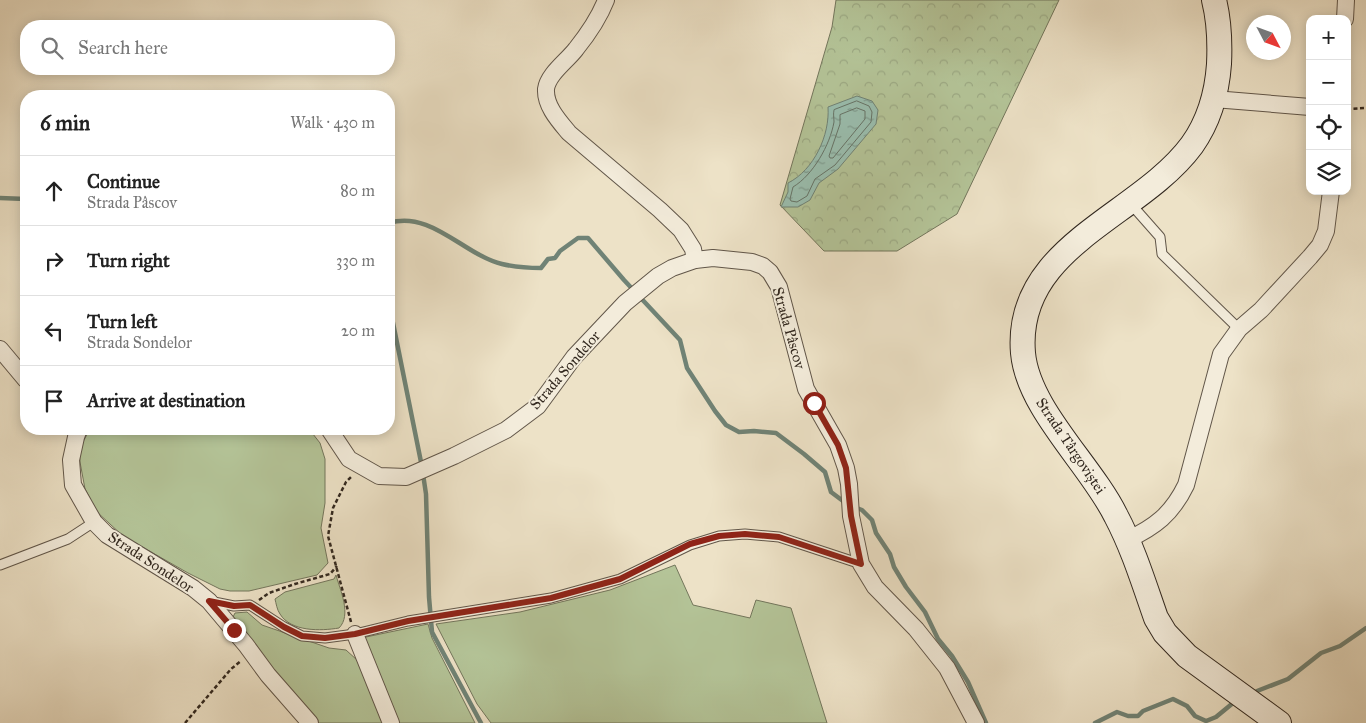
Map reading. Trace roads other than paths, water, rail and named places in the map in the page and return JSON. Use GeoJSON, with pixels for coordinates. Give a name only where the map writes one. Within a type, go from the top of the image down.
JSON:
{"type":"FeatureCollection","features":[{"type":"Feature","properties":{"kind":"main road","name":"Strada Târgoviștei"},"geometry":{"type":"LineString","coordinates":[[1214,0],[1219,56],[1218,75],[1214,99],[1201,131],[1191,146],[1166,173],[1130,203],[1092,229],[1055,262],[1034,293],[1028,308],[1023,329],[1023,354],[1027,375],[1037,397],[1053,423],[1099,486],[1117,516],[1156,618],[1165,633],[1173,643],[1206,670],[1279,723]]}},
{"type":"Feature","properties":{"kind":"street"},"geometry":{"type":"LineString","coordinates":[[606,0],[600,16],[576,49],[553,75],[546,89],[548,102],[557,118],[569,133],[681,230],[693,250],[695,260]]}},
{"type":"Feature","properties":{"kind":"street"},"geometry":{"type":"LineString","coordinates":[[1345,15],[1346,0]]}},
{"type":"Feature","properties":{"kind":"street"},"geometry":{"type":"LineString","coordinates":[[1214,99],[1306,107]]}},
{"type":"Feature","properties":{"kind":"street"},"geometry":{"type":"LineString","coordinates":[[1127,540],[1158,522],[1178,500],[1186,484],[1221,354],[1239,329],[1260,310],[1320,245],[1326,231],[1330,195]]}},
{"type":"Feature","properties":{"kind":"street","name":"Strada Pâscov"},"geometry":{"type":"LineString","coordinates":[[695,260],[713,258],[752,262],[763,266],[770,272],[779,287],[806,389],[838,445],[846,468],[851,516],[861,564],[875,587],[916,629],[947,668],[976,723]]}},
{"type":"Feature","properties":{"kind":"street","name":"Strada Sondelor"},"geometry":{"type":"LineString","coordinates":[[332,435],[349,459],[379,476],[406,477],[454,456],[506,430],[538,406],[574,357],[625,303],[658,276],[672,268],[695,260]]}},
{"type":"Feature","properties":{"kind":"street"},"geometry":{"type":"LineString","coordinates":[[0,349],[20,373]]}},
{"type":"Feature","properties":{"kind":"street","name":"Strada Sondelor"},"geometry":{"type":"LineString","coordinates":[[77,435],[72,460],[73,484],[94,522],[107,535],[193,588],[209,601],[250,650],[268,675],[310,723]]}},
{"type":"Feature","properties":{"kind":"street"},"geometry":{"type":"LineString","coordinates":[[355,634],[391,723]]}},
{"type":"Feature","properties":{"kind":"lane"},"geometry":{"type":"LineString","coordinates":[[1130,203],[1160,237],[1162,254],[1239,329]]}},
{"type":"Feature","properties":{"kind":"lane"},"geometry":{"type":"LineString","coordinates":[[0,565],[68,539],[94,522]]}},
{"type":"Feature","properties":{"kind":"lane"},"geometry":{"type":"LineString","coordinates":[[209,601],[234,606],[250,605],[302,636],[325,638],[355,634],[408,621],[551,598],[628,576],[690,544],[719,536],[745,534],[779,537],[861,564]]}},
{"type":"Feature","properties":{"kind":"water"},"geometry":{"type":"Polygon","coordinates":[[[857,96],[872,101],[878,110],[876,124],[838,169],[819,183],[810,200],[798,207],[781,207],[788,192],[788,183],[806,170],[818,151],[826,129],[828,107],[857,96]]]}},
{"type":"Feature","properties":{"kind":"waterway"},"geometry":{"type":"LineString","coordinates":[[0,198],[20,199]]}},
{"type":"Feature","properties":{"kind":"waterway"},"geometry":{"type":"LineString","coordinates":[[395,222],[419,223],[447,235],[488,259],[502,264],[527,268],[541,268],[548,259],[555,258],[560,251],[578,238],[588,238],[680,340],[687,368],[726,425],[739,432],[776,433],[825,472],[831,492],[847,504]]}},
{"type":"Feature","properties":{"kind":"waterway"},"geometry":{"type":"LineString","coordinates":[[395,333],[422,467]]}},
{"type":"Feature","properties":{"kind":"waterway"},"geometry":{"type":"LineString","coordinates":[[423,474],[426,494],[432,632],[481,723]]}},
{"type":"Feature","properties":{"kind":"waterway"},"geometry":{"type":"LineString","coordinates":[[854,507],[862,510],[872,520],[876,533],[890,554],[894,567],[925,612],[938,639],[952,656],[968,682],[986,723]]}},
{"type":"Feature","properties":{"kind":"waterway"},"geometry":{"type":"LineString","coordinates":[[1257,691],[1288,679],[1321,653],[1340,646],[1366,628]]}},
{"type":"Feature","properties":{"kind":"waterway"},"geometry":{"type":"LineString","coordinates":[[1095,723],[1117,712],[1128,716],[1138,716],[1143,711],[1173,699],[1187,706],[1195,716],[1206,721],[1216,717],[1233,703]]}}]}
